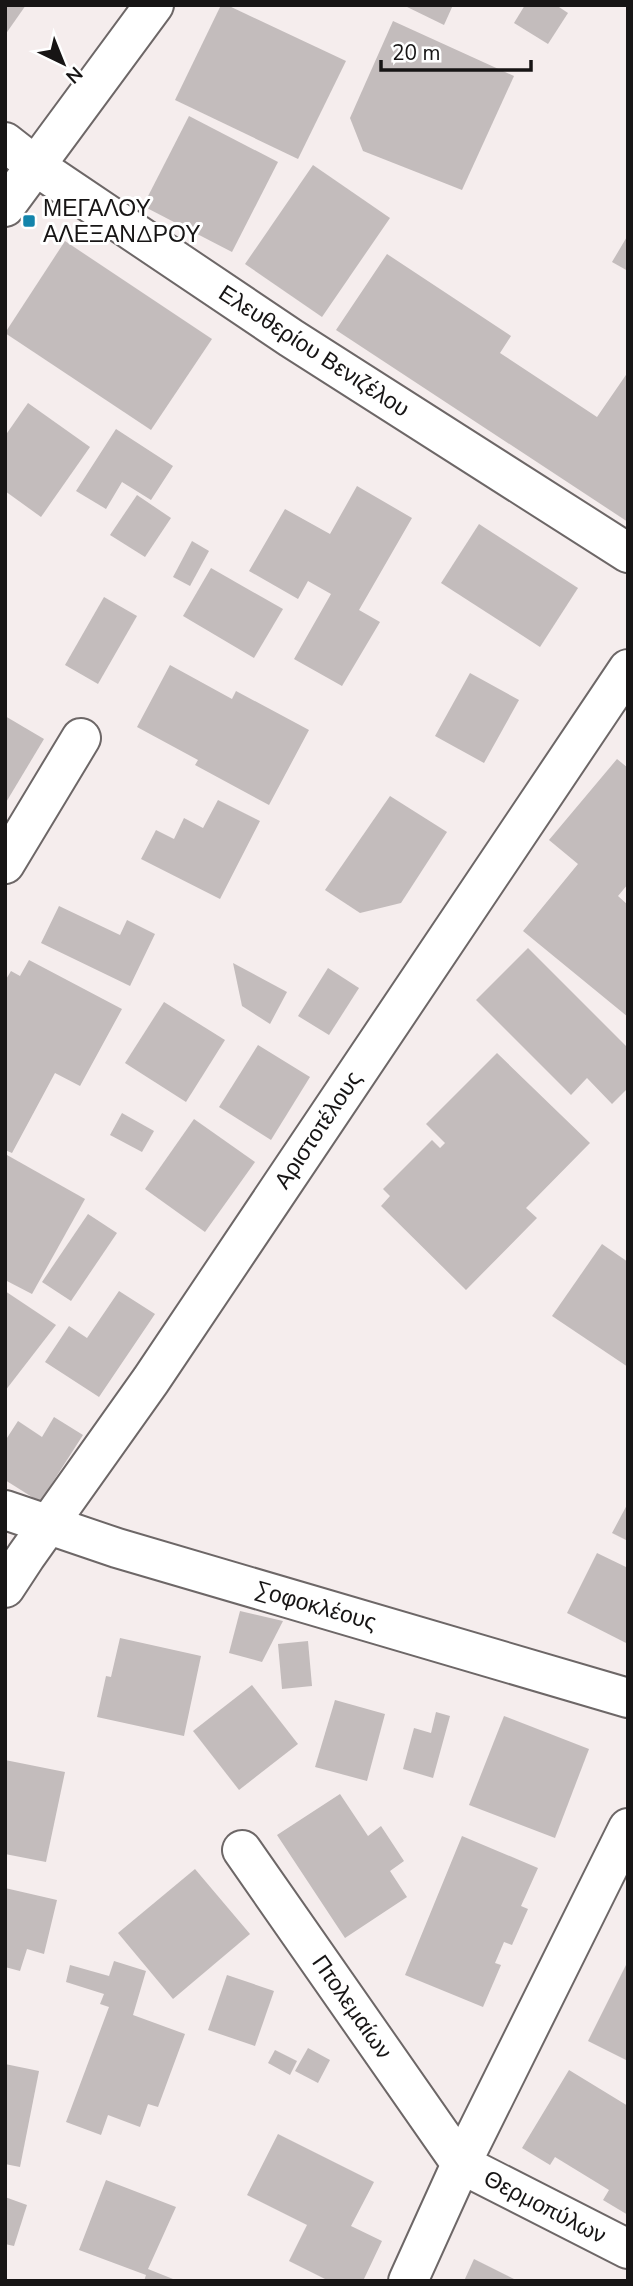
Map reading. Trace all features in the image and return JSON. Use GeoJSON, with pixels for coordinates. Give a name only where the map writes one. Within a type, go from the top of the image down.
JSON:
{"type":"FeatureCollection","features":[{"type":"Feature","properties":{"kind":"street"},"geometry":{"type":"LineString","coordinates":[[5,207],[154,5]]}},
{"type":"Feature","properties":{"kind":"street","name":"Ελευθερίου Βενιζέλου"},"geometry":{"type":"LineString","coordinates":[[5,142],[37,167],[291,338],[628,553]]}},
{"type":"Feature","properties":{"kind":"street","name":"Αριστοτέλους"},"geometry":{"type":"LineString","coordinates":[[5,1588],[151,1380],[628,669]]}},
{"type":"Feature","properties":{"kind":"street"},"geometry":{"type":"LineString","coordinates":[[5,864],[81,738]]}},
{"type":"Feature","properties":{"kind":"street","name":"Σοφοκλέους"},"geometry":{"type":"LineString","coordinates":[[5,1510],[130,1552],[628,1698]]}},
{"type":"Feature","properties":{"kind":"street"},"geometry":{"type":"LineString","coordinates":[[408,2281],[461,2164],[628,1828]]}},
{"type":"Feature","properties":{"kind":"street","name":"Πτολεμαίων"},"geometry":{"type":"LineString","coordinates":[[242,1850],[461,2164]]}},
{"type":"Feature","properties":{"kind":"street","name":"Θερμοπύλων"},"geometry":{"type":"LineString","coordinates":[[461,2164],[628,2249]]}},
{"type":"Feature","properties":{"kind":"building"},"geometry":{"type":"Polygon","coordinates":[[[5,5],[26,5],[5,35],[5,5]]]}},
{"type":"Feature","properties":{"kind":"building"},"geometry":{"type":"Polygon","coordinates":[[[221,5],[227,5],[346,61],[298,159],[175,100],[221,5]]]}},
{"type":"Feature","properties":{"kind":"building"},"geometry":{"type":"Polygon","coordinates":[[[403,5],[453,5],[444,25],[403,5]]]}},
{"type":"Feature","properties":{"kind":"building"},"geometry":{"type":"Polygon","coordinates":[[[525,5],[556,5],[568,13],[548,44],[514,23],[525,5]]]}},
{"type":"Feature","properties":{"kind":"building"},"geometry":{"type":"Polygon","coordinates":[[[393,21],[514,76],[462,190],[363,151],[350,118],[393,21]]]}},
{"type":"Feature","properties":{"kind":"building"},"geometry":{"type":"Polygon","coordinates":[[[189,116],[278,162],[232,252],[143,206],[189,116]]]}},
{"type":"Feature","properties":{"kind":"building"},"geometry":{"type":"Polygon","coordinates":[[[313,165],[390,218],[322,317],[245,264],[313,165]]]}},
{"type":"Feature","properties":{"kind":"building"},"geometry":{"type":"Polygon","coordinates":[[[628,235],[628,271],[612,262],[628,235]]]}},
{"type":"Feature","properties":{"kind":"building"},"geometry":{"type":"Polygon","coordinates":[[[65,241],[212,339],[151,430],[5,333],[65,241]]]}},
{"type":"Feature","properties":{"kind":"building"},"geometry":{"type":"Polygon","coordinates":[[[387,254],[511,336],[500,353],[597,417],[628,372],[628,522],[336,330],[387,254]]]}},
{"type":"Feature","properties":{"kind":"building"},"geometry":{"type":"Polygon","coordinates":[[[28,403],[90,447],[41,517],[5,491],[5,436],[28,403]]]}},
{"type":"Feature","properties":{"kind":"building"},"geometry":{"type":"Polygon","coordinates":[[[116,429],[173,466],[151,500],[122,482],[106,509],[76,491],[116,429]]]}},
{"type":"Feature","properties":{"kind":"building"},"geometry":{"type":"Polygon","coordinates":[[[357,486],[412,518],[359,610],[380,622],[342,686],[294,659],[331,594],[308,581],[298,599],[249,571],[285,509],[330,534],[357,486]]]}},
{"type":"Feature","properties":{"kind":"building"},"geometry":{"type":"Polygon","coordinates":[[[137,495],[171,518],[145,557],[110,535],[137,495]]]}},
{"type":"Feature","properties":{"kind":"building"},"geometry":{"type":"Polygon","coordinates":[[[479,524],[578,588],[540,647],[441,583],[479,524]]]}},
{"type":"Feature","properties":{"kind":"building"},"geometry":{"type":"Polygon","coordinates":[[[192,541],[209,551],[190,586],[173,577],[192,541]]]}},
{"type":"Feature","properties":{"kind":"building"},"geometry":{"type":"Polygon","coordinates":[[[211,568],[283,609],[254,658],[183,616],[211,568]]]}},
{"type":"Feature","properties":{"kind":"building"},"geometry":{"type":"Polygon","coordinates":[[[104,597],[137,616],[98,684],[65,665],[104,597]]]}},
{"type":"Feature","properties":{"kind":"building"},"geometry":{"type":"Polygon","coordinates":[[[170,665],[232,699],[236,691],[309,730],[269,805],[195,765],[198,760],[137,727],[170,665]]]}},
{"type":"Feature","properties":{"kind":"building"},"geometry":{"type":"Polygon","coordinates":[[[470,673],[519,700],[484,763],[435,736],[470,673]]]}},
{"type":"Feature","properties":{"kind":"building"},"geometry":{"type":"Polygon","coordinates":[[[5,716],[44,739],[5,804],[5,716]]]}},
{"type":"Feature","properties":{"kind":"building"},"geometry":{"type":"Polygon","coordinates":[[[617,759],[628,768],[628,884],[618,896],[628,905],[628,1017],[523,931],[578,864],[549,840],[617,759]]]}},
{"type":"Feature","properties":{"kind":"building"},"geometry":{"type":"Polygon","coordinates":[[[390,796],[447,832],[401,903],[360,913],[325,890],[390,796]]]}},
{"type":"Feature","properties":{"kind":"building"},"geometry":{"type":"Polygon","coordinates":[[[218,800],[260,821],[220,899],[141,859],[156,830],[174,839],[184,818],[203,828],[218,800]]]}},
{"type":"Feature","properties":{"kind":"building"},"geometry":{"type":"Polygon","coordinates":[[[59,906],[120,935],[127,920],[155,934],[130,986],[41,943],[59,906]]]}},
{"type":"Feature","properties":{"kind":"building"},"geometry":{"type":"Polygon","coordinates":[[[528,948],[628,1048],[628,1088],[612,1104],[587,1078],[571,1095],[476,1000],[528,948]]]}},
{"type":"Feature","properties":{"kind":"building"},"geometry":{"type":"Polygon","coordinates":[[[29,960],[122,1009],[80,1086],[55,1073],[12,1153],[5,1150],[5,981],[11,971],[20,976],[29,960]]]}},
{"type":"Feature","properties":{"kind":"building"},"geometry":{"type":"Polygon","coordinates":[[[233,963],[287,992],[270,1024],[242,1006],[233,963]]]}},
{"type":"Feature","properties":{"kind":"building"},"geometry":{"type":"Polygon","coordinates":[[[328,968],[359,988],[329,1035],[298,1016],[328,968]]]}},
{"type":"Feature","properties":{"kind":"building"},"geometry":{"type":"Polygon","coordinates":[[[164,1002],[225,1040],[186,1102],[125,1063],[164,1002]]]}},
{"type":"Feature","properties":{"kind":"building"},"geometry":{"type":"Polygon","coordinates":[[[258,1045],[310,1077],[271,1140],[219,1107],[258,1045]]]}},
{"type":"Feature","properties":{"kind":"building"},"geometry":{"type":"Polygon","coordinates":[[[497,1053],[590,1143],[526,1208],[537,1218],[466,1290],[381,1206],[390,1196],[383,1189],[432,1140],[440,1148],[445,1143],[426,1124],[497,1053]]]}},
{"type":"Feature","properties":{"kind":"building"},"geometry":{"type":"Polygon","coordinates":[[[122,1113],[154,1131],[142,1152],[110,1135],[122,1113]]]}},
{"type":"Feature","properties":{"kind":"building"},"geometry":{"type":"Polygon","coordinates":[[[194,1119],[255,1162],[205,1232],[145,1189],[194,1119]]]}},
{"type":"Feature","properties":{"kind":"building"},"geometry":{"type":"Polygon","coordinates":[[[7,1155],[85,1199],[32,1294],[5,1280],[7,1155]]]}},
{"type":"Feature","properties":{"kind":"building"},"geometry":{"type":"Polygon","coordinates":[[[88,1214],[117,1233],[71,1301],[42,1282],[88,1214]]]}},
{"type":"Feature","properties":{"kind":"building"},"geometry":{"type":"Polygon","coordinates":[[[602,1244],[628,1262],[628,1367],[552,1316],[602,1244]]]}},
{"type":"Feature","properties":{"kind":"building"},"geometry":{"type":"Polygon","coordinates":[[[5,1291],[56,1325],[5,1391],[5,1291]]]}},
{"type":"Feature","properties":{"kind":"building"},"geometry":{"type":"Polygon","coordinates":[[[119,1291],[155,1314],[99,1397],[45,1362],[69,1326],[87,1338],[119,1291]]]}},
{"type":"Feature","properties":{"kind":"building"},"geometry":{"type":"Polygon","coordinates":[[[54,1417],[83,1435],[40,1502],[5,1480],[5,1441],[18,1421],[42,1437],[54,1417]]]}},
{"type":"Feature","properties":{"kind":"building"},"geometry":{"type":"Polygon","coordinates":[[[628,1503],[628,1541],[612,1533],[628,1503]]]}},
{"type":"Feature","properties":{"kind":"building"},"geometry":{"type":"Polygon","coordinates":[[[597,1553],[628,1568],[628,1644],[567,1613],[597,1553]]]}},
{"type":"Feature","properties":{"kind":"building"},"geometry":{"type":"Polygon","coordinates":[[[240,1611],[283,1621],[262,1662],[229,1653],[240,1611]]]}},
{"type":"Feature","properties":{"kind":"building"},"geometry":{"type":"Polygon","coordinates":[[[120,1638],[201,1656],[184,1736],[97,1717],[106,1676],[111,1677],[120,1638]]]}},
{"type":"Feature","properties":{"kind":"building"},"geometry":{"type":"Polygon","coordinates":[[[308,1641],[312,1686],[282,1689],[278,1644],[308,1641]]]}},
{"type":"Feature","properties":{"kind":"building"},"geometry":{"type":"Polygon","coordinates":[[[252,1685],[298,1744],[239,1790],[193,1731],[252,1685]]]}},
{"type":"Feature","properties":{"kind":"building"},"geometry":{"type":"Polygon","coordinates":[[[335,1700],[385,1714],[367,1781],[315,1767],[335,1700]]]}},
{"type":"Feature","properties":{"kind":"building"},"geometry":{"type":"Polygon","coordinates":[[[436,1712],[450,1716],[433,1778],[403,1769],[414,1728],[431,1733],[436,1712]]]}},
{"type":"Feature","properties":{"kind":"building"},"geometry":{"type":"Polygon","coordinates":[[[504,1716],[589,1749],[555,1838],[469,1805],[504,1716]]]}},
{"type":"Feature","properties":{"kind":"building"},"geometry":{"type":"Polygon","coordinates":[[[5,1760],[65,1772],[46,1862],[5,1854],[5,1760]]]}},
{"type":"Feature","properties":{"kind":"building"},"geometry":{"type":"Polygon","coordinates":[[[340,1794],[368,1836],[381,1826],[404,1861],[390,1871],[407,1897],[345,1938],[277,1835],[340,1794]]]}},
{"type":"Feature","properties":{"kind":"building"},"geometry":{"type":"Polygon","coordinates":[[[462,1836],[538,1868],[521,1906],[528,1909],[512,1945],[504,1942],[495,1963],[501,1965],[483,2007],[405,1975],[462,1836]]]}},
{"type":"Feature","properties":{"kind":"building"},"geometry":{"type":"Polygon","coordinates":[[[195,1869],[250,1934],[173,1999],[118,1933],[195,1869]]]}},
{"type":"Feature","properties":{"kind":"building"},"geometry":{"type":"Polygon","coordinates":[[[5,1888],[57,1900],[44,1954],[27,1949],[20,1971],[5,1967],[5,1888]]]}},
{"type":"Feature","properties":{"kind":"building"},"geometry":{"type":"Polygon","coordinates":[[[114,1961],[146,1971],[133,2015],[185,2034],[158,2107],[148,2104],[140,2127],[108,2115],[101,2135],[66,2122],[109,2007],[100,2004],[104,1994],[66,1982],[70,1965],[109,1976],[114,1961]]]}},
{"type":"Feature","properties":{"kind":"building"},"geometry":{"type":"Polygon","coordinates":[[[628,1961],[628,2061],[588,2041],[628,1961]]]}},
{"type":"Feature","properties":{"kind":"building"},"geometry":{"type":"Polygon","coordinates":[[[227,1975],[274,1991],[255,2046],[208,2030],[227,1975]]]}},
{"type":"Feature","properties":{"kind":"building"},"geometry":{"type":"Polygon","coordinates":[[[308,2048],[330,2060],[318,2083],[295,2071],[308,2048]]]}},
{"type":"Feature","properties":{"kind":"building"},"geometry":{"type":"Polygon","coordinates":[[[275,2050],[297,2061],[290,2075],[268,2063],[275,2050]]]}},
{"type":"Feature","properties":{"kind":"building"},"geometry":{"type":"Polygon","coordinates":[[[5,2064],[39,2071],[20,2167],[5,2164],[5,2064]]]}},
{"type":"Feature","properties":{"kind":"building"},"geometry":{"type":"Polygon","coordinates":[[[569,2070],[628,2106],[628,2215],[603,2200],[609,2190],[555,2157],[550,2165],[522,2148],[569,2070]]]}},
{"type":"Feature","properties":{"kind":"building"},"geometry":{"type":"Polygon","coordinates":[[[278,2134],[374,2182],[351,2226],[382,2241],[363,2281],[329,2281],[289,2261],[307,2225],[247,2195],[278,2134]]]}},
{"type":"Feature","properties":{"kind":"building"},"geometry":{"type":"Polygon","coordinates":[[[106,2180],[176,2207],[148,2269],[178,2281],[144,2281],[146,2275],[79,2250],[106,2180]]]}},
{"type":"Feature","properties":{"kind":"building"},"geometry":{"type":"Polygon","coordinates":[[[5,2197],[27,2205],[14,2246],[5,2244],[5,2197]]]}},
{"type":"Feature","properties":{"kind":"building"},"geometry":{"type":"Polygon","coordinates":[[[474,2259],[518,2281],[464,2281],[474,2259]]]}},
{"type":"Feature","properties":{"kind":"place","name":"ΜΕΓΑΛΟΥ ΑΛΕΞΑΝΔΡΟΥ"},"geometry":{"type":"Point","coordinates":[29,221]}}]}
